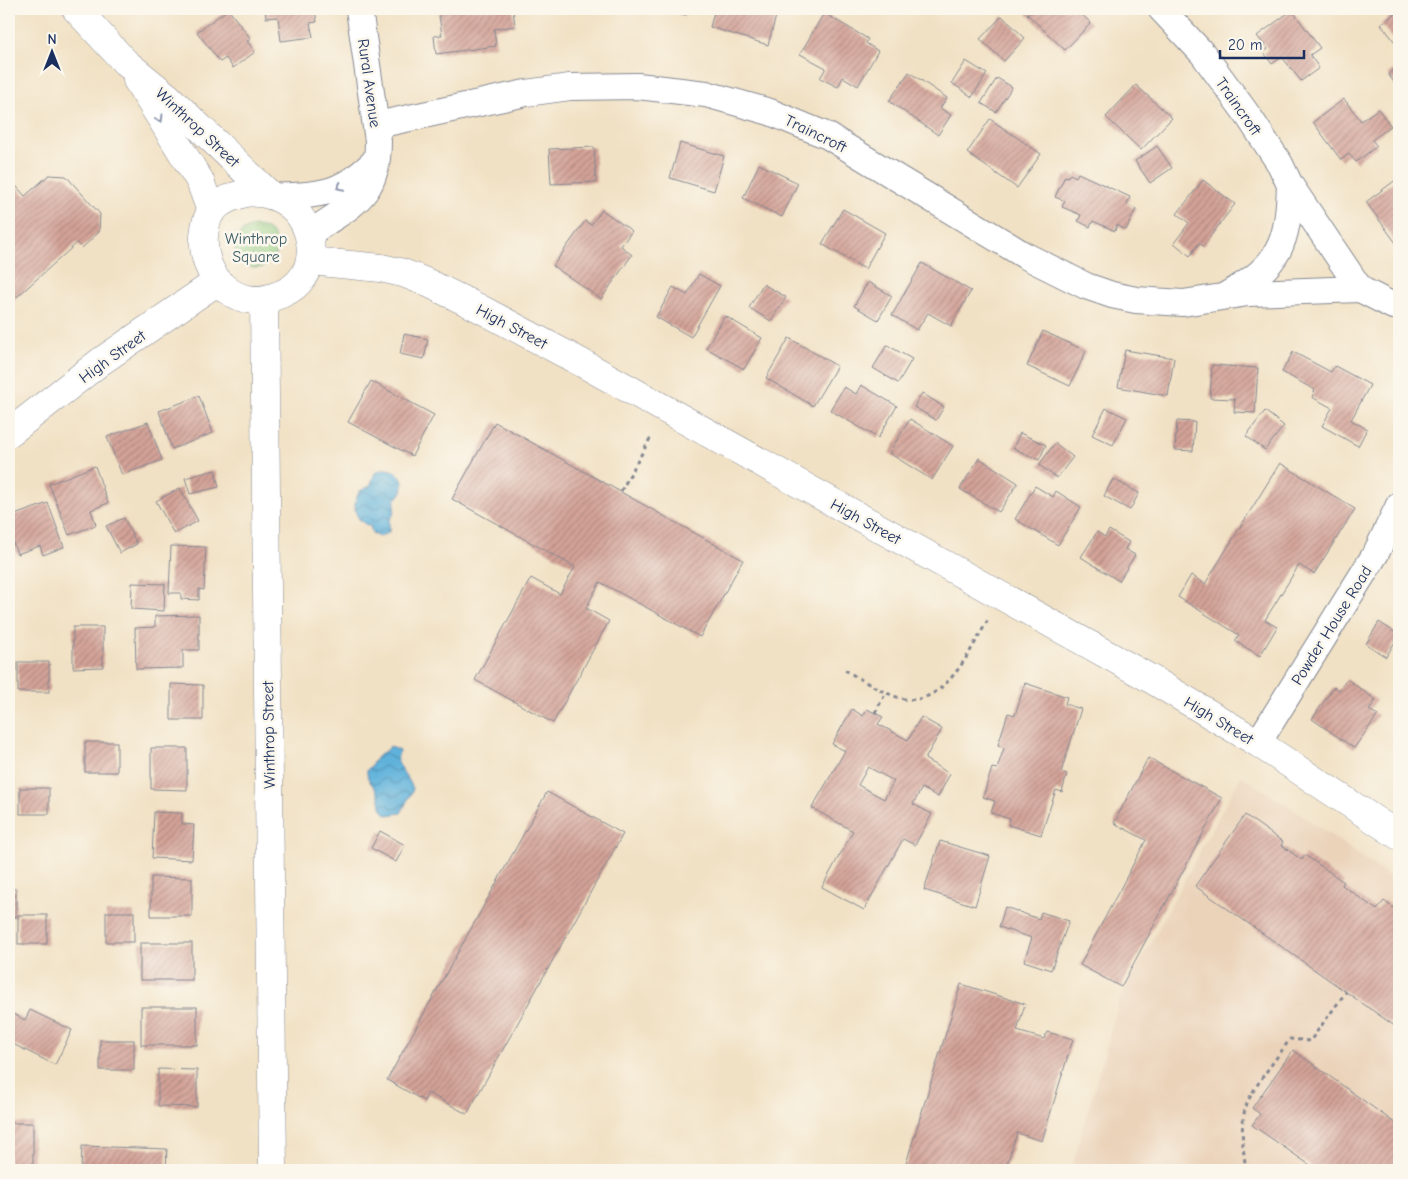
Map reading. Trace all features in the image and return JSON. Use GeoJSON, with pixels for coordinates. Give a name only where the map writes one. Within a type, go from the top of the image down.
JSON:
{"type":"FeatureCollection","features":[{"type":"Feature","properties":{"kind":"main road","name":"Winthrop Street"},"geometry":{"type":"LineString","coordinates":[[76,9],[125,62],[168,97],[271,195]]}},
{"type":"Feature","properties":{"kind":"main road","name":"Winthrop Street"},"geometry":{"type":"LineString","coordinates":[[125,62],[200,181],[211,211]]}},
{"type":"Feature","properties":{"kind":"main road"},"geometry":{"type":"LineString","coordinates":[[249,192],[271,195],[293,208],[309,234],[310,261],[305,274],[296,285],[284,294],[264,300],[244,300],[234,296],[218,281],[204,250],[205,225],[211,211],[222,201],[249,192]]}},
{"type":"Feature","properties":{"kind":"main road","name":"High Street"},"geometry":{"type":"LineString","coordinates":[[310,261],[381,268],[426,282],[582,363],[1151,679],[1258,743],[1399,836]]}},
{"type":"Feature","properties":{"kind":"main road","name":"High Street"},"geometry":{"type":"LineString","coordinates":[[9,433],[100,362],[218,281]]}},
{"type":"Feature","properties":{"kind":"main road","name":"Winthrop Street"},"geometry":{"type":"LineString","coordinates":[[264,300],[273,1170]]}},
{"type":"Feature","properties":{"kind":"street","name":"Rural Avenue"},"geometry":{"type":"LineString","coordinates":[[309,234],[363,195],[370,187],[378,157],[377,125],[360,9]]}},
{"type":"Feature","properties":{"kind":"street","name":"Traincroft"},"geometry":{"type":"LineString","coordinates":[[1161,9],[1203,54],[1280,164],[1290,185],[1360,289],[1397,309]]}},
{"type":"Feature","properties":{"kind":"street","name":"Traincroft"},"geometry":{"type":"LineString","coordinates":[[377,125],[526,93],[570,88],[638,86],[706,94],[770,112],[828,136],[1024,255],[1086,286],[1112,295],[1159,302],[1183,303],[1225,296],[1360,289]]}},
{"type":"Feature","properties":{"kind":"street"},"geometry":{"type":"LineString","coordinates":[[271,195],[327,194],[343,187],[361,175],[378,157]]}},
{"type":"Feature","properties":{"kind":"street","name":"Traincroft"},"geometry":{"type":"LineString","coordinates":[[1225,296],[1262,272],[1280,247],[1289,217],[1290,185]]}},
{"type":"Feature","properties":{"kind":"street","name":"Powder House Road"},"geometry":{"type":"LineString","coordinates":[[1258,743],[1376,552],[1399,505]]}},
{"type":"Feature","properties":{"kind":"path"},"geometry":{"type":"LineString","coordinates":[[621,492],[652,435]]}},
{"type":"Feature","properties":{"kind":"path"},"geometry":{"type":"LineString","coordinates":[[845,670],[886,692],[912,699],[930,696],[942,688],[964,658],[1002,596]]}},
{"type":"Feature","properties":{"kind":"path"},"geometry":{"type":"LineString","coordinates":[[875,713],[886,692]]}},
{"type":"Feature","properties":{"kind":"path"},"geometry":{"type":"LineString","coordinates":[[1246,1168],[1242,1142],[1244,1117],[1249,1098],[1290,1040],[1310,1041],[1346,992]]}},
{"type":"Feature","properties":{"kind":"path"},"geometry":{"type":"LineString","coordinates":[[1308,1170],[1312,1167]]}},
{"type":"Feature","properties":{"kind":"path"},"geometry":{"type":"LineString","coordinates":[[1224,1170],[1246,1168],[1302,1170]]}},
{"type":"Feature","properties":{"kind":"shaded area"},"geometry":{"type":"Polygon","coordinates":[[[1241,776],[1293,809],[1399,883],[1399,1170],[1071,1170],[1120,999],[1241,776]]]}},
{"type":"Feature","properties":{"kind":"green space","name":"Winthrop Square"},"geometry":{"type":"Polygon","coordinates":[[[260,226],[268,229],[274,235],[277,247],[274,259],[268,265],[252,268],[244,265],[238,259],[235,243],[238,235],[244,229],[260,226]]]}},
{"type":"Feature","properties":{"kind":"water"},"geometry":{"type":"Polygon","coordinates":[[[384,469],[396,472],[400,476],[403,485],[400,495],[395,500],[394,513],[389,521],[389,532],[379,537],[372,533],[370,526],[360,520],[355,506],[360,491],[370,486],[375,473],[384,469]]]}},
{"type":"Feature","properties":{"kind":"water"},"geometry":{"type":"Polygon","coordinates":[[[390,746],[399,751],[398,761],[413,789],[401,813],[387,815],[382,808],[378,792],[368,778],[367,770],[378,756],[390,746]]]}},
{"type":"Feature","properties":{"kind":"building"},"geometry":{"type":"Polygon","coordinates":[[[228,9],[251,39],[247,41],[255,52],[233,68],[226,58],[220,62],[197,32],[228,9]]]}},
{"type":"Feature","properties":{"kind":"building"},"geometry":{"type":"Polygon","coordinates":[[[265,9],[315,9],[317,22],[310,23],[313,37],[281,41],[278,17],[266,18],[265,9]]]}},
{"type":"Feature","properties":{"kind":"building"},"geometry":{"type":"Polygon","coordinates":[[[438,9],[513,9],[515,26],[494,29],[496,46],[436,54],[434,36],[442,35],[438,9]]]}},
{"type":"Feature","properties":{"kind":"building"},"geometry":{"type":"Polygon","coordinates":[[[657,9],[687,9],[686,15],[657,9]]]}},
{"type":"Feature","properties":{"kind":"building"},"geometry":{"type":"Polygon","coordinates":[[[715,9],[778,9],[768,45],[710,27],[715,9]]]}},
{"type":"Feature","properties":{"kind":"building"},"geometry":{"type":"Polygon","coordinates":[[[1032,9],[1076,9],[1091,23],[1065,50],[1027,14],[1032,9]]]}},
{"type":"Feature","properties":{"kind":"building"},"geometry":{"type":"Polygon","coordinates":[[[1292,10],[1320,48],[1310,55],[1319,68],[1301,81],[1282,57],[1272,64],[1264,53],[1268,49],[1257,36],[1292,10]]]}},
{"type":"Feature","properties":{"kind":"building"},"geometry":{"type":"Polygon","coordinates":[[[1399,10],[1399,45],[1398,46],[1381,24],[1399,10]]]}},
{"type":"Feature","properties":{"kind":"building"},"geometry":{"type":"Polygon","coordinates":[[[824,13],[868,39],[866,43],[878,51],[858,86],[843,77],[838,87],[820,78],[826,68],[800,54],[824,13]]]}},
{"type":"Feature","properties":{"kind":"building"},"geometry":{"type":"Polygon","coordinates":[[[1002,16],[1025,38],[1004,61],[980,39],[1002,16]]]}},
{"type":"Feature","properties":{"kind":"building"},"geometry":{"type":"Polygon","coordinates":[[[966,61],[987,74],[972,97],[952,83],[966,61]]]}},
{"type":"Feature","properties":{"kind":"building"},"geometry":{"type":"Polygon","coordinates":[[[1399,66],[1399,89],[1388,74],[1399,66]]]}},
{"type":"Feature","properties":{"kind":"building"},"geometry":{"type":"Polygon","coordinates":[[[909,72],[947,98],[940,108],[951,115],[938,135],[889,101],[909,72]]]}},
{"type":"Feature","properties":{"kind":"building"},"geometry":{"type":"Polygon","coordinates":[[[997,78],[1012,87],[996,112],[981,103],[997,78]]]}},
{"type":"Feature","properties":{"kind":"building"},"geometry":{"type":"Polygon","coordinates":[[[1136,85],[1172,118],[1141,150],[1106,117],[1136,85]]]}},
{"type":"Feature","properties":{"kind":"building"},"geometry":{"type":"Polygon","coordinates":[[[1344,99],[1361,121],[1378,109],[1391,126],[1372,140],[1377,146],[1356,162],[1349,154],[1341,160],[1313,122],[1344,99]]]}},
{"type":"Feature","properties":{"kind":"building"},"geometry":{"type":"Polygon","coordinates":[[[990,119],[1041,154],[1017,188],[967,153],[990,119]]]}},
{"type":"Feature","properties":{"kind":"building"},"geometry":{"type":"Polygon","coordinates":[[[680,143],[724,156],[714,191],[670,178],[680,143]]]}},
{"type":"Feature","properties":{"kind":"building"},"geometry":{"type":"Polygon","coordinates":[[[1157,146],[1172,168],[1150,183],[1135,161],[1157,146]]]}},
{"type":"Feature","properties":{"kind":"building"},"geometry":{"type":"Polygon","coordinates":[[[594,147],[596,182],[551,184],[549,149],[594,147]]]}},
{"type":"Feature","properties":{"kind":"building"},"geometry":{"type":"Polygon","coordinates":[[[759,164],[798,183],[782,217],[743,198],[759,164]]]}},
{"type":"Feature","properties":{"kind":"building"},"geometry":{"type":"Polygon","coordinates":[[[1078,173],[1130,197],[1127,204],[1136,209],[1126,230],[1117,225],[1115,231],[1093,221],[1090,227],[1078,221],[1081,215],[1062,207],[1065,201],[1055,197],[1065,176],[1068,177],[1070,174],[1076,177],[1078,173]]]}},
{"type":"Feature","properties":{"kind":"building"},"geometry":{"type":"Polygon","coordinates":[[[49,175],[66,176],[100,214],[99,232],[82,248],[77,243],[9,304],[9,178],[25,196],[49,175]]]}},
{"type":"Feature","properties":{"kind":"building"},"geometry":{"type":"Polygon","coordinates":[[[1397,179],[1399,182],[1399,247],[1366,202],[1397,179]]]}},
{"type":"Feature","properties":{"kind":"building"},"geometry":{"type":"Polygon","coordinates":[[[1203,180],[1235,204],[1203,246],[1199,243],[1190,256],[1174,243],[1189,223],[1177,214],[1203,180]]]}},
{"type":"Feature","properties":{"kind":"building"},"geometry":{"type":"Polygon","coordinates":[[[843,209],[885,233],[865,269],[822,244],[843,209]]]}},
{"type":"Feature","properties":{"kind":"building"},"geometry":{"type":"Polygon","coordinates":[[[602,210],[632,231],[621,246],[632,255],[601,299],[553,266],[585,221],[591,225],[602,210]]]}},
{"type":"Feature","properties":{"kind":"building"},"geometry":{"type":"Polygon","coordinates":[[[922,263],[971,291],[951,326],[928,313],[917,330],[892,315],[922,263]]]}},
{"type":"Feature","properties":{"kind":"building"},"geometry":{"type":"Polygon","coordinates":[[[699,274],[720,286],[691,337],[656,317],[673,287],[687,295],[699,274]]]}},
{"type":"Feature","properties":{"kind":"building"},"geometry":{"type":"Polygon","coordinates":[[[868,282],[892,296],[878,320],[854,306],[868,282]]]}},
{"type":"Feature","properties":{"kind":"building"},"geometry":{"type":"Polygon","coordinates":[[[763,284],[786,297],[771,321],[749,308],[763,284]]]}},
{"type":"Feature","properties":{"kind":"building"},"geometry":{"type":"Polygon","coordinates":[[[725,316],[762,338],[744,369],[706,348],[725,316]]]}},
{"type":"Feature","properties":{"kind":"building"},"geometry":{"type":"Polygon","coordinates":[[[1043,331],[1086,351],[1070,386],[1027,366],[1043,331]]]}},
{"type":"Feature","properties":{"kind":"building"},"geometry":{"type":"Polygon","coordinates":[[[404,334],[428,339],[424,359],[400,354],[404,334]]]}},
{"type":"Feature","properties":{"kind":"building"},"geometry":{"type":"Polygon","coordinates":[[[789,338],[837,366],[813,406],[766,378],[789,338]]]}},
{"type":"Feature","properties":{"kind":"building"},"geometry":{"type":"Polygon","coordinates":[[[887,345],[912,359],[898,383],[873,368],[887,345]]]}},
{"type":"Feature","properties":{"kind":"building"},"geometry":{"type":"Polygon","coordinates":[[[1125,350],[1174,358],[1168,396],[1118,387],[1125,350]]]}},
{"type":"Feature","properties":{"kind":"building"},"geometry":{"type":"Polygon","coordinates":[[[1293,352],[1331,372],[1335,366],[1370,385],[1351,420],[1367,429],[1358,446],[1322,426],[1332,408],[1312,397],[1315,390],[1282,372],[1293,352]]]}},
{"type":"Feature","properties":{"kind":"building"},"geometry":{"type":"Polygon","coordinates":[[[1212,365],[1258,368],[1255,413],[1234,412],[1235,399],[1210,398],[1212,365]]]}},
{"type":"Feature","properties":{"kind":"building"},"geometry":{"type":"Polygon","coordinates":[[[371,381],[434,415],[412,456],[348,422],[371,381]]]}},
{"type":"Feature","properties":{"kind":"building"},"geometry":{"type":"Polygon","coordinates":[[[861,385],[897,406],[878,438],[830,410],[844,387],[856,394],[861,385]]]}},
{"type":"Feature","properties":{"kind":"building"},"geometry":{"type":"Polygon","coordinates":[[[922,393],[944,407],[936,420],[914,407],[922,393]]]}},
{"type":"Feature","properties":{"kind":"building"},"geometry":{"type":"Polygon","coordinates":[[[199,396],[213,433],[172,449],[159,411],[199,396]]]}},
{"type":"Feature","properties":{"kind":"building"},"geometry":{"type":"Polygon","coordinates":[[[1106,408],[1127,418],[1113,445],[1092,435],[1106,408]]]}},
{"type":"Feature","properties":{"kind":"building"},"geometry":{"type":"Polygon","coordinates":[[[1265,411],[1284,426],[1265,450],[1246,436],[1265,411]]]}},
{"type":"Feature","properties":{"kind":"building"},"geometry":{"type":"Polygon","coordinates":[[[910,419],[953,446],[932,480],[889,453],[910,419]]]}},
{"type":"Feature","properties":{"kind":"building"},"geometry":{"type":"Polygon","coordinates":[[[1177,421],[1195,422],[1193,451],[1175,450],[1177,421]]]}},
{"type":"Feature","properties":{"kind":"building"},"geometry":{"type":"Polygon","coordinates":[[[148,422],[162,460],[122,475],[107,437],[148,422]]]}},
{"type":"Feature","properties":{"kind":"building"},"geometry":{"type":"Polygon","coordinates":[[[495,422],[743,560],[700,637],[600,582],[586,608],[609,621],[553,723],[475,680],[531,578],[560,594],[575,567],[452,499],[495,422]]]}},
{"type":"Feature","properties":{"kind":"building"},"geometry":{"type":"Polygon","coordinates":[[[1020,433],[1046,445],[1039,460],[1013,448],[1020,433]]]}},
{"type":"Feature","properties":{"kind":"building"},"geometry":{"type":"Polygon","coordinates":[[[1055,443],[1073,457],[1057,478],[1039,465],[1055,443]]]}},
{"type":"Feature","properties":{"kind":"building"},"geometry":{"type":"Polygon","coordinates":[[[979,458],[1018,483],[999,512],[960,489],[979,458]]]}},
{"type":"Feature","properties":{"kind":"building"},"geometry":{"type":"Polygon","coordinates":[[[1280,463],[1355,509],[1314,574],[1299,565],[1265,620],[1277,627],[1260,656],[1235,641],[1239,635],[1178,597],[1191,575],[1205,584],[1280,463]]]}},
{"type":"Feature","properties":{"kind":"building"},"geometry":{"type":"Polygon","coordinates":[[[95,466],[108,503],[91,510],[96,525],[69,535],[49,484],[95,466]]]}},
{"type":"Feature","properties":{"kind":"building"},"geometry":{"type":"Polygon","coordinates":[[[215,470],[219,487],[190,494],[185,478],[215,470]]]}},
{"type":"Feature","properties":{"kind":"building"},"geometry":{"type":"Polygon","coordinates":[[[1113,479],[1139,493],[1130,510],[1104,496],[1113,479]]]}},
{"type":"Feature","properties":{"kind":"building"},"geometry":{"type":"Polygon","coordinates":[[[1035,486],[1053,497],[1056,491],[1081,507],[1058,545],[1015,519],[1035,486]]]}},
{"type":"Feature","properties":{"kind":"building"},"geometry":{"type":"Polygon","coordinates":[[[180,488],[198,521],[174,534],[156,501],[180,488]]]}},
{"type":"Feature","properties":{"kind":"building"},"geometry":{"type":"Polygon","coordinates":[[[48,503],[64,547],[43,555],[40,546],[17,554],[9,531],[9,517],[48,503]]]}},
{"type":"Feature","properties":{"kind":"building"},"geometry":{"type":"Polygon","coordinates":[[[124,518],[137,544],[120,553],[106,526],[124,518]]]}},
{"type":"Feature","properties":{"kind":"building"},"geometry":{"type":"Polygon","coordinates":[[[1109,530],[1129,542],[1125,549],[1135,555],[1119,581],[1081,557],[1097,532],[1105,537],[1109,530]]]}},
{"type":"Feature","properties":{"kind":"building"},"geometry":{"type":"Polygon","coordinates":[[[171,546],[206,547],[204,590],[199,589],[199,600],[181,599],[181,593],[169,593],[171,546]]]}},
{"type":"Feature","properties":{"kind":"building"},"geometry":{"type":"Polygon","coordinates":[[[132,583],[165,584],[164,611],[131,609],[132,583]]]}},
{"type":"Feature","properties":{"kind":"building"},"geometry":{"type":"Polygon","coordinates":[[[199,615],[199,650],[183,650],[183,668],[136,669],[135,628],[155,627],[155,616],[199,615]]]}},
{"type":"Feature","properties":{"kind":"building"},"geometry":{"type":"Polygon","coordinates":[[[1379,622],[1399,635],[1386,657],[1366,644],[1379,622]]]}},
{"type":"Feature","properties":{"kind":"building"},"geometry":{"type":"Polygon","coordinates":[[[73,627],[103,627],[103,667],[73,668],[73,627]]]}},
{"type":"Feature","properties":{"kind":"building"},"geometry":{"type":"Polygon","coordinates":[[[18,662],[49,662],[49,692],[18,692],[18,662]]]}},
{"type":"Feature","properties":{"kind":"building"},"geometry":{"type":"Polygon","coordinates":[[[1347,679],[1376,700],[1369,710],[1378,715],[1354,748],[1312,719],[1334,687],[1339,690],[1347,679]]]}},
{"type":"Feature","properties":{"kind":"building"},"geometry":{"type":"Polygon","coordinates":[[[1025,683],[1067,697],[1065,704],[1081,709],[1061,772],[1067,774],[1062,792],[1056,790],[1041,835],[1008,825],[1010,819],[991,813],[995,801],[983,797],[992,768],[997,769],[1004,748],[998,745],[1008,713],[1015,715],[1025,683]]]}},
{"type":"Feature","properties":{"kind":"building"},"geometry":{"type":"Polygon","coordinates":[[[171,684],[203,685],[203,720],[171,720],[171,684]]]}},
{"type":"Feature","properties":{"kind":"building"},"geometry":{"type":"Polygon","coordinates":[[[852,709],[863,716],[867,709],[883,717],[878,724],[908,740],[921,717],[942,729],[925,759],[950,774],[938,797],[922,788],[913,804],[932,814],[915,845],[903,839],[864,910],[822,887],[853,831],[812,808],[845,751],[832,744],[852,709]],[[868,767],[858,785],[884,799],[894,781],[868,767]]]}},
{"type":"Feature","properties":{"kind":"building"},"geometry":{"type":"Polygon","coordinates":[[[85,742],[117,742],[117,772],[85,772],[85,742]]]}},
{"type":"Feature","properties":{"kind":"building"},"geometry":{"type":"Polygon","coordinates":[[[151,748],[187,748],[187,790],[151,789],[151,748]]]}},
{"type":"Feature","properties":{"kind":"building"},"geometry":{"type":"Polygon","coordinates":[[[1148,758],[1222,798],[1121,987],[1080,965],[1146,840],[1114,823],[1148,758]]]}},
{"type":"Feature","properties":{"kind":"building"},"geometry":{"type":"Polygon","coordinates":[[[20,788],[49,788],[49,814],[20,814],[20,788]]]}},
{"type":"Feature","properties":{"kind":"building"},"geometry":{"type":"Polygon","coordinates":[[[547,792],[623,834],[467,1114],[428,1093],[424,1101],[387,1080],[547,792]]]}},
{"type":"Feature","properties":{"kind":"building"},"geometry":{"type":"Polygon","coordinates":[[[154,812],[182,813],[182,824],[194,825],[192,860],[152,858],[154,812]]]}},
{"type":"Feature","properties":{"kind":"building"},"geometry":{"type":"Polygon","coordinates":[[[1245,815],[1283,842],[1281,845],[1302,860],[1305,855],[1344,882],[1342,885],[1377,910],[1384,901],[1399,912],[1399,1029],[1195,886],[1245,815]]]}},
{"type":"Feature","properties":{"kind":"building"},"geometry":{"type":"Polygon","coordinates":[[[380,831],[405,845],[396,862],[371,848],[380,831]]]}},
{"type":"Feature","properties":{"kind":"building"},"geometry":{"type":"Polygon","coordinates":[[[940,841],[990,856],[975,906],[924,890],[940,841]]]}},
{"type":"Feature","properties":{"kind":"building"},"geometry":{"type":"Polygon","coordinates":[[[151,877],[192,878],[192,916],[151,916],[151,877]]]}},
{"type":"Feature","properties":{"kind":"building"},"geometry":{"type":"Polygon","coordinates":[[[9,889],[16,889],[16,917],[9,917],[9,889]]]}},
{"type":"Feature","properties":{"kind":"building"},"geometry":{"type":"Polygon","coordinates":[[[1005,907],[1039,919],[1041,912],[1069,921],[1051,970],[1024,961],[1032,938],[999,927],[1005,907]]]}},
{"type":"Feature","properties":{"kind":"building"},"geometry":{"type":"Polygon","coordinates":[[[106,912],[134,912],[134,942],[106,942],[106,912]]]}},
{"type":"Feature","properties":{"kind":"building"},"geometry":{"type":"Polygon","coordinates":[[[18,915],[47,915],[47,944],[18,944],[18,915]]]}},
{"type":"Feature","properties":{"kind":"building"},"geometry":{"type":"Polygon","coordinates":[[[140,943],[192,943],[192,980],[140,980],[140,943]]]}},
{"type":"Feature","properties":{"kind":"building"},"geometry":{"type":"Polygon","coordinates":[[[961,984],[1025,1004],[1017,1031],[1044,1039],[1047,1032],[1073,1039],[1042,1141],[1017,1133],[1005,1170],[904,1170],[961,984]]]}},
{"type":"Feature","properties":{"kind":"building"},"geometry":{"type":"Polygon","coordinates":[[[141,1007],[197,1007],[197,1045],[141,1045],[141,1007]]]}},
{"type":"Feature","properties":{"kind":"building"},"geometry":{"type":"Polygon","coordinates":[[[30,1010],[72,1030],[55,1065],[9,1042],[9,1012],[25,1020],[30,1010]]]}},
{"type":"Feature","properties":{"kind":"building"},"geometry":{"type":"Polygon","coordinates":[[[100,1040],[134,1040],[134,1070],[100,1070],[100,1040]]]}},
{"type":"Feature","properties":{"kind":"building"},"geometry":{"type":"Polygon","coordinates":[[[1293,1050],[1399,1126],[1399,1164],[1395,1170],[1317,1170],[1252,1125],[1260,1114],[1252,1108],[1293,1050]]]}},
{"type":"Feature","properties":{"kind":"building"},"geometry":{"type":"Polygon","coordinates":[[[158,1069],[197,1070],[197,1107],[158,1106],[158,1069]]]}},
{"type":"Feature","properties":{"kind":"building"},"geometry":{"type":"Polygon","coordinates":[[[9,1123],[33,1123],[33,1170],[9,1170],[9,1123]]]}},
{"type":"Feature","properties":{"kind":"building"},"geometry":{"type":"Polygon","coordinates":[[[82,1146],[167,1149],[166,1170],[81,1170],[82,1146]]]}}]}
